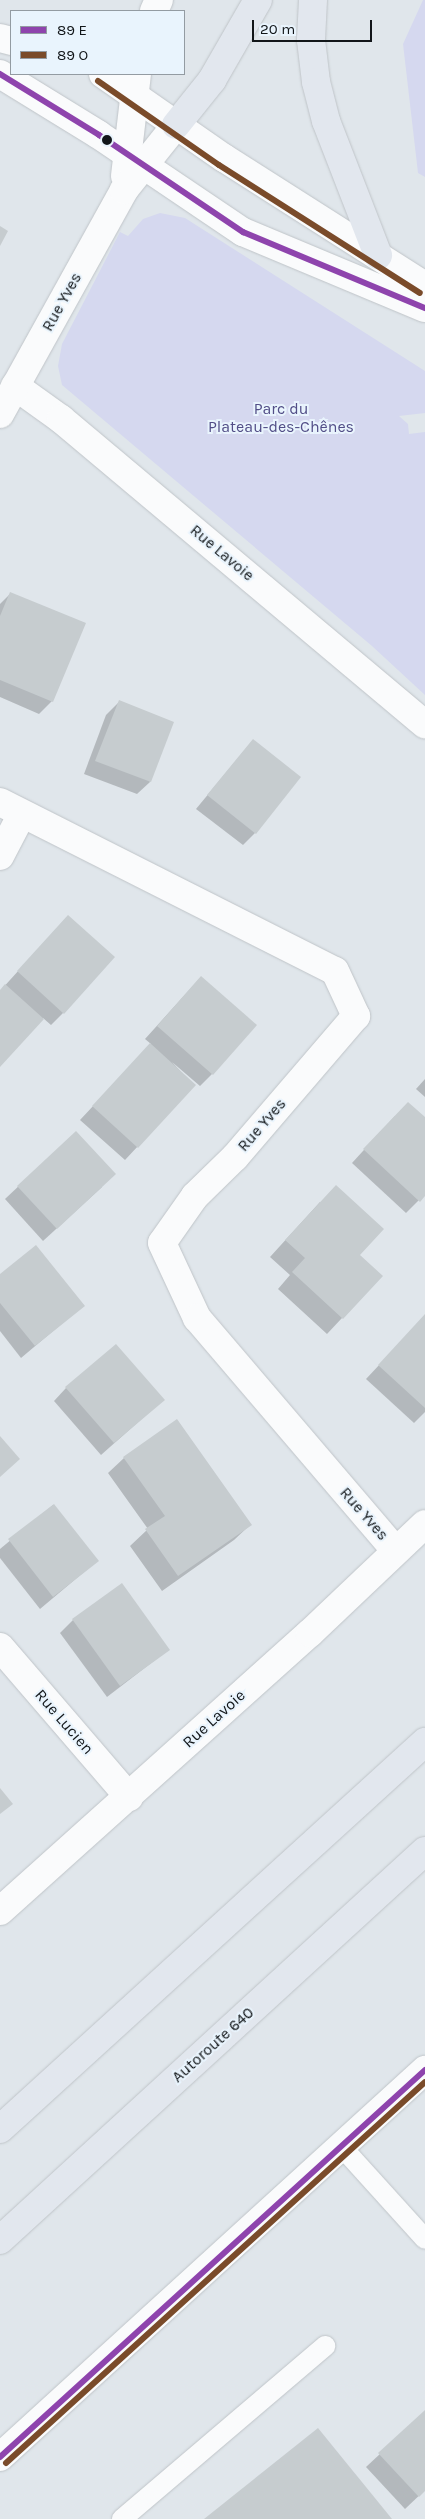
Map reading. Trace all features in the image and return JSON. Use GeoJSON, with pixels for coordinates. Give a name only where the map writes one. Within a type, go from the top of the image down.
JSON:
{"type":"FeatureCollection","features":[{"type":"Feature","properties":{"kind":"highway"},"geometry":{"type":"LineString","coordinates":[[176,125],[212,80],[258,0]]}},
{"type":"Feature","properties":{"kind":"highway"},"geometry":{"type":"LineString","coordinates":[[313,0],[311,40],[316,82],[326,121],[378,256]]}},
{"type":"Feature","properties":{"kind":"highway"},"geometry":{"type":"LineString","coordinates":[[0,2128],[425,1742]]}},
{"type":"Feature","properties":{"kind":"highway","name":"Autoroute 640"},"geometry":{"type":"LineString","coordinates":[[0,2240],[425,1851]]}},
{"type":"Feature","properties":{"kind":"street"},"geometry":{"type":"LineString","coordinates":[[0,74],[243,232],[425,308]]}},
{"type":"Feature","properties":{"kind":"street"},"geometry":{"type":"LineString","coordinates":[[106,75],[136,85],[176,125],[425,286]]}},
{"type":"Feature","properties":{"kind":"street","name":"Rue Yves"},"geometry":{"type":"LineString","coordinates":[[0,414],[124,190],[135,160],[136,85]]}},
{"type":"Feature","properties":{"kind":"street"},"geometry":{"type":"LineString","coordinates":[[135,160],[176,125]]}},
{"type":"Feature","properties":{"kind":"street","name":"Rue Lavoie"},"geometry":{"type":"LineString","coordinates":[[15,386],[61,419],[425,724]]}},
{"type":"Feature","properties":{"kind":"street","name":"Rue Yves"},"geometry":{"type":"LineString","coordinates":[[0,856],[11,808],[335,971],[356,1016],[235,1157],[195,1196],[162,1243],[197,1318],[396,1551]]}},
{"type":"Feature","properties":{"kind":"street","name":"Rue Lavoie"},"geometry":{"type":"LineString","coordinates":[[0,1911],[128,1797],[425,1524]]}},
{"type":"Feature","properties":{"kind":"street","name":"Rue Lucien"},"geometry":{"type":"LineString","coordinates":[[0,1647],[128,1797]]}},
{"type":"Feature","properties":{"kind":"street"},"geometry":{"type":"LineString","coordinates":[[0,2457],[425,2070]]}},
{"type":"Feature","properties":{"kind":"lane"},"geometry":{"type":"LineString","coordinates":[[342,2146],[425,2239]]}},
{"type":"Feature","properties":{"kind":"lane"},"geometry":{"type":"LineString","coordinates":[[122,2519],[325,2346]]}},
{"type":"Feature","properties":{"kind":"green space"},"geometry":{"type":"Polygon","coordinates":[[[423,0],[425,0],[425,177],[418,173],[403,44],[423,0]]]}},
{"type":"Feature","properties":{"kind":"green space","name":"Parc du Plateau-des-Chênes"},"geometry":{"type":"Polygon","coordinates":[[[160,213],[185,218],[425,371],[425,413],[399,416],[408,424],[409,434],[425,432],[425,695],[372,646],[62,385],[58,366],[62,344],[120,232],[128,236],[143,219],[160,213]]]}},
{"type":"Feature","properties":{"kind":"building"},"geometry":{"type":"Polygon","coordinates":[[[0,226],[8,231],[0,246],[0,226]]]}},
{"type":"Feature","properties":{"kind":"building"},"geometry":{"type":"Polygon","coordinates":[[[10,592],[86,623],[53,702],[0,680],[0,616],[10,592]]]}},
{"type":"Feature","properties":{"kind":"building"},"geometry":{"type":"Polygon","coordinates":[[[119,700],[174,722],[151,782],[95,761],[119,700]]]}},
{"type":"Feature","properties":{"kind":"building"},"geometry":{"type":"Polygon","coordinates":[[[253,739],[301,777],[256,834],[207,795],[253,739]]]}},
{"type":"Feature","properties":{"kind":"building"},"geometry":{"type":"Polygon","coordinates":[[[68,915],[115,957],[64,1014],[17,971],[68,915]]]}},
{"type":"Feature","properties":{"kind":"building"},"geometry":{"type":"Polygon","coordinates":[[[201,976],[257,1025],[213,1075],[157,1026],[201,976]]]}},
{"type":"Feature","properties":{"kind":"building"},"geometry":{"type":"Polygon","coordinates":[[[5,984],[44,1019],[0,1067],[0,990],[5,984]]]}},
{"type":"Feature","properties":{"kind":"building"},"geometry":{"type":"Polygon","coordinates":[[[150,1043],[196,1085],[138,1148],[92,1106],[150,1043]]]}},
{"type":"Feature","properties":{"kind":"building"},"geometry":{"type":"Polygon","coordinates":[[[408,1102],[425,1117],[425,1196],[420,1202],[363,1149],[408,1102]]]}},
{"type":"Feature","properties":{"kind":"building"},"geometry":{"type":"Polygon","coordinates":[[[76,1131],[116,1174],[57,1229],[17,1186],[76,1131]]]}},
{"type":"Feature","properties":{"kind":"building"},"geometry":{"type":"Polygon","coordinates":[[[336,1185],[384,1229],[360,1255],[383,1276],[343,1319],[292,1272],[305,1258],[285,1240],[336,1185]]]}},
{"type":"Feature","properties":{"kind":"building"},"geometry":{"type":"Polygon","coordinates":[[[36,1245],[85,1306],[35,1346],[0,1303],[0,1274],[36,1245]]]}},
{"type":"Feature","properties":{"kind":"building"},"geometry":{"type":"Polygon","coordinates":[[[425,1314],[425,1408],[378,1365],[425,1314]]]}},
{"type":"Feature","properties":{"kind":"building"},"geometry":{"type":"Polygon","coordinates":[[[116,1344],[165,1400],[114,1443],[65,1387],[116,1344]]]}},
{"type":"Feature","properties":{"kind":"building"},"geometry":{"type":"Polygon","coordinates":[[[177,1419],[252,1525],[178,1576],[145,1529],[165,1516],[123,1457],[177,1419]]]}},
{"type":"Feature","properties":{"kind":"building"},"geometry":{"type":"Polygon","coordinates":[[[0,1436],[20,1459],[0,1477],[0,1436]]]}},
{"type":"Feature","properties":{"kind":"building"},"geometry":{"type":"Polygon","coordinates":[[[54,1504],[99,1561],[53,1597],[8,1539],[54,1504]]]}},
{"type":"Feature","properties":{"kind":"building"},"geometry":{"type":"Polygon","coordinates":[[[122,1583],[170,1650],[120,1686],[72,1619],[122,1583]]]}},
{"type":"Feature","properties":{"kind":"building"},"geometry":{"type":"Polygon","coordinates":[[[0,1788],[13,1804],[0,1814],[0,1788]]]}},
{"type":"Feature","properties":{"kind":"building"},"geometry":{"type":"Polygon","coordinates":[[[425,2410],[425,2491],[419,2497],[378,2453],[425,2410]]]}},
{"type":"Feature","properties":{"kind":"building"},"geometry":{"type":"Polygon","coordinates":[[[318,2428],[392,2519],[204,2519],[318,2428]]]}},
{"type":"Feature","properties":{"kind":"transit line"},"geometry":{"type":"LineString","coordinates":[[0,74],[99,135],[243,232],[425,308]]}},
{"type":"Feature","properties":{"kind":"transit line"},"geometry":{"type":"LineString","coordinates":[[98,81],[219,165],[420,293]]}},
{"type":"Feature","properties":{"kind":"transit line"},"geometry":{"type":"LineString","coordinates":[[0,2457],[425,2070]]}},
{"type":"Feature","properties":{"kind":"transit line"},"geometry":{"type":"LineString","coordinates":[[6,2463],[425,2082]]}}]}
